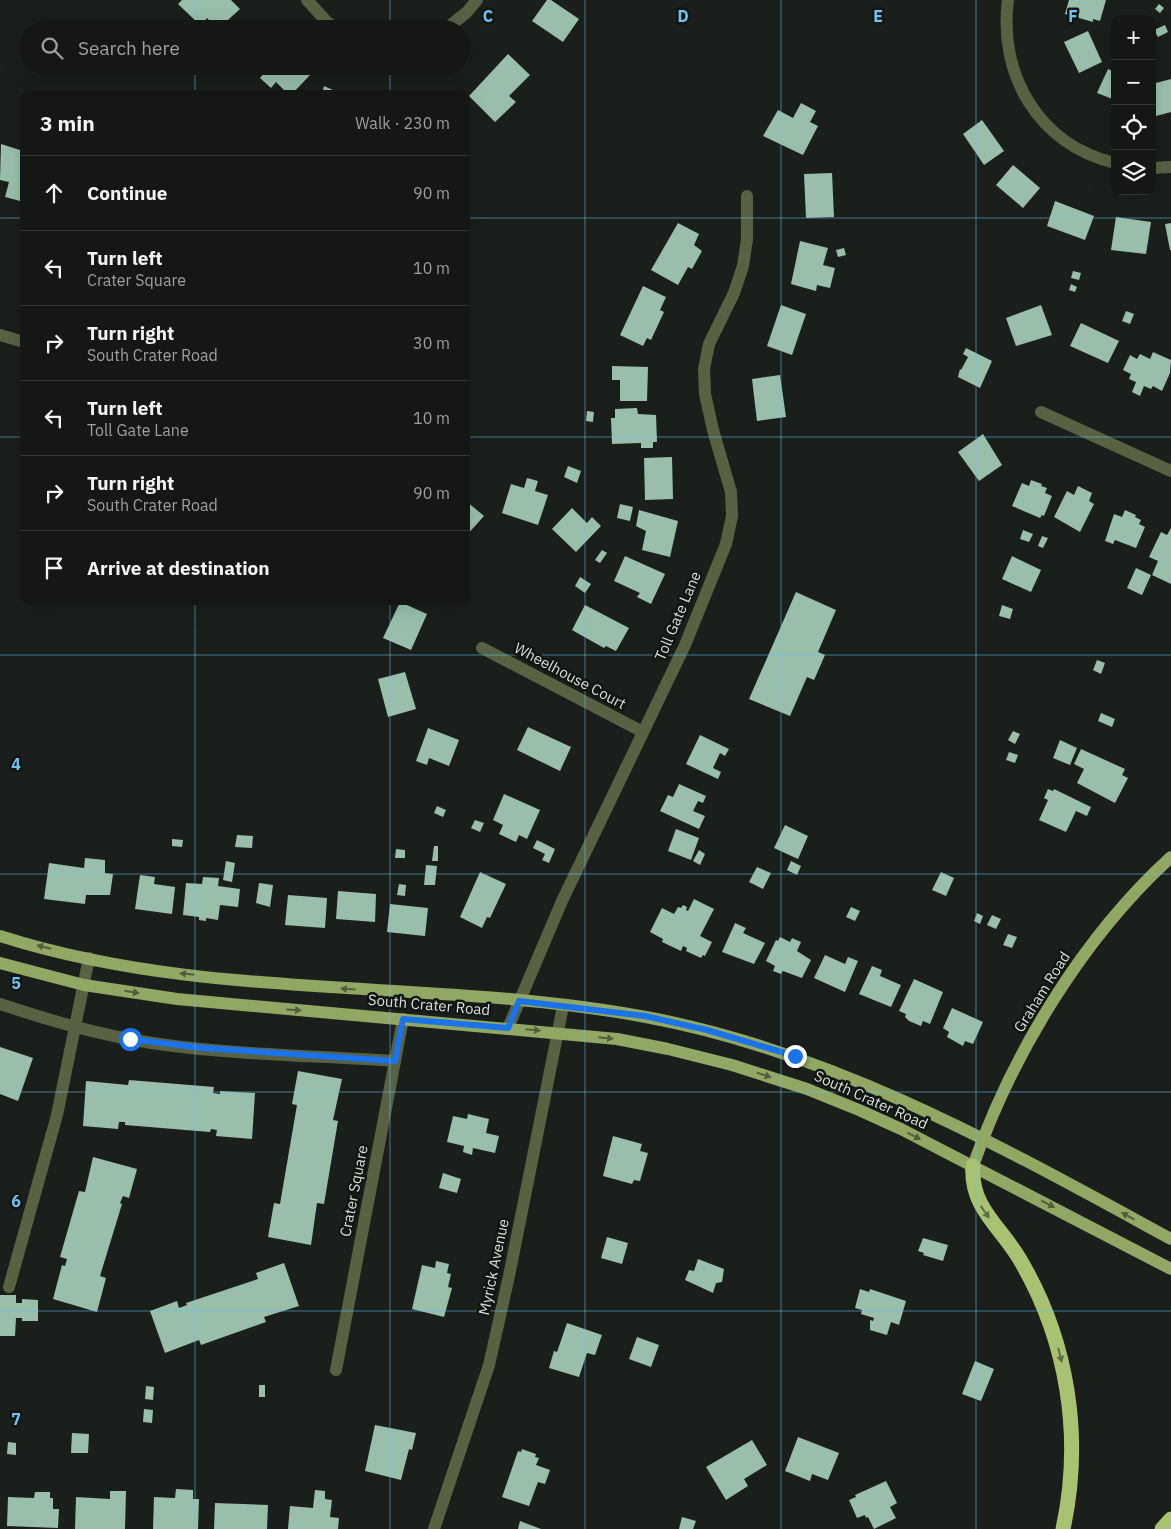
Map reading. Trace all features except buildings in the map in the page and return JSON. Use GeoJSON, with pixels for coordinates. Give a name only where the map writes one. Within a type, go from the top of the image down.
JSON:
{"type":"FeatureCollection","features":[{"type":"Feature","properties":{"kind":"highway"},"geometry":{"type":"LineString","coordinates":[[973,1166],[972,1180],[976,1196],[1018,1257],[1039,1295],[1054,1334],[1065,1376],[1071,1419],[1072,1462],[1068,1507],[1063,1529]]}},
{"type":"Feature","properties":{"kind":"highway"},"geometry":{"type":"LineString","coordinates":[[1162,1529],[1171,1519]]}},
{"type":"Feature","properties":{"kind":"main road","name":"Graham Road"},"geometry":{"type":"LineString","coordinates":[[973,1166],[982,1140],[1016,1069],[1043,1019],[1083,957],[1126,902],[1171,857]]}},
{"type":"Feature","properties":{"kind":"main road","name":"South Crater Road"},"geometry":{"type":"LineString","coordinates":[[0,936],[89,958],[163,972],[284,984],[519,1001],[645,1016],[707,1030],[795,1056],[880,1089],[1058,1177],[1171,1239]]}},
{"type":"Feature","properties":{"kind":"main road","name":"South Crater Road"},"geometry":{"type":"LineString","coordinates":[[0,962],[84,985],[224,1005],[558,1033],[660,1047],[732,1065],[807,1089],[858,1110],[973,1166],[1171,1269]]}},
{"type":"Feature","properties":{"kind":"street"},"geometry":{"type":"LineString","coordinates":[[307,0],[325,20]]}},
{"type":"Feature","properties":{"kind":"street"},"geometry":{"type":"LineString","coordinates":[[457,20],[477,0]]}},
{"type":"Feature","properties":{"kind":"street"},"geometry":{"type":"LineString","coordinates":[[1008,0],[1007,42],[1012,68],[1022,93],[1038,116],[1056,134],[1079,150],[1111,162]]}},
{"type":"Feature","properties":{"kind":"street"},"geometry":{"type":"LineString","coordinates":[[1156,168],[1171,167]]}},
{"type":"Feature","properties":{"kind":"street","name":"Toll Gate Lane"},"geometry":{"type":"LineString","coordinates":[[508,1028],[562,901],[685,645],[728,534],[732,516],[731,492],[705,394],[704,369],[709,344],[734,293],[743,266],[747,239],[747,196]]}},
{"type":"Feature","properties":{"kind":"street"},"geometry":{"type":"LineString","coordinates":[[0,335],[20,341]]}},
{"type":"Feature","properties":{"kind":"street"},"geometry":{"type":"LineString","coordinates":[[1041,412],[1171,471]]}},
{"type":"Feature","properties":{"kind":"street","name":"Wheelhouse Court"},"geometry":{"type":"LineString","coordinates":[[482,648],[643,732]]}},
{"type":"Feature","properties":{"kind":"street"},"geometry":{"type":"LineString","coordinates":[[9,1287],[57,1114],[89,958]]}},
{"type":"Feature","properties":{"kind":"street"},"geometry":{"type":"LineString","coordinates":[[0,1004],[74,1027],[130,1039],[203,1048],[395,1061]]}},
{"type":"Feature","properties":{"kind":"street","name":"Myrick Avenue"},"geometry":{"type":"LineString","coordinates":[[434,1529],[488,1365],[509,1276],[563,1006]]}},
{"type":"Feature","properties":{"kind":"street","name":"Crater Square"},"geometry":{"type":"LineString","coordinates":[[336,1370],[403,1019]]}},
{"type":"Feature","properties":{"kind":"route"},"geometry":{"type":"LineString","coordinates":[[130,1039],[203,1048],[395,1061],[403,1019],[508,1028],[519,1001],[645,1016],[707,1030],[795,1056]]}}]}
